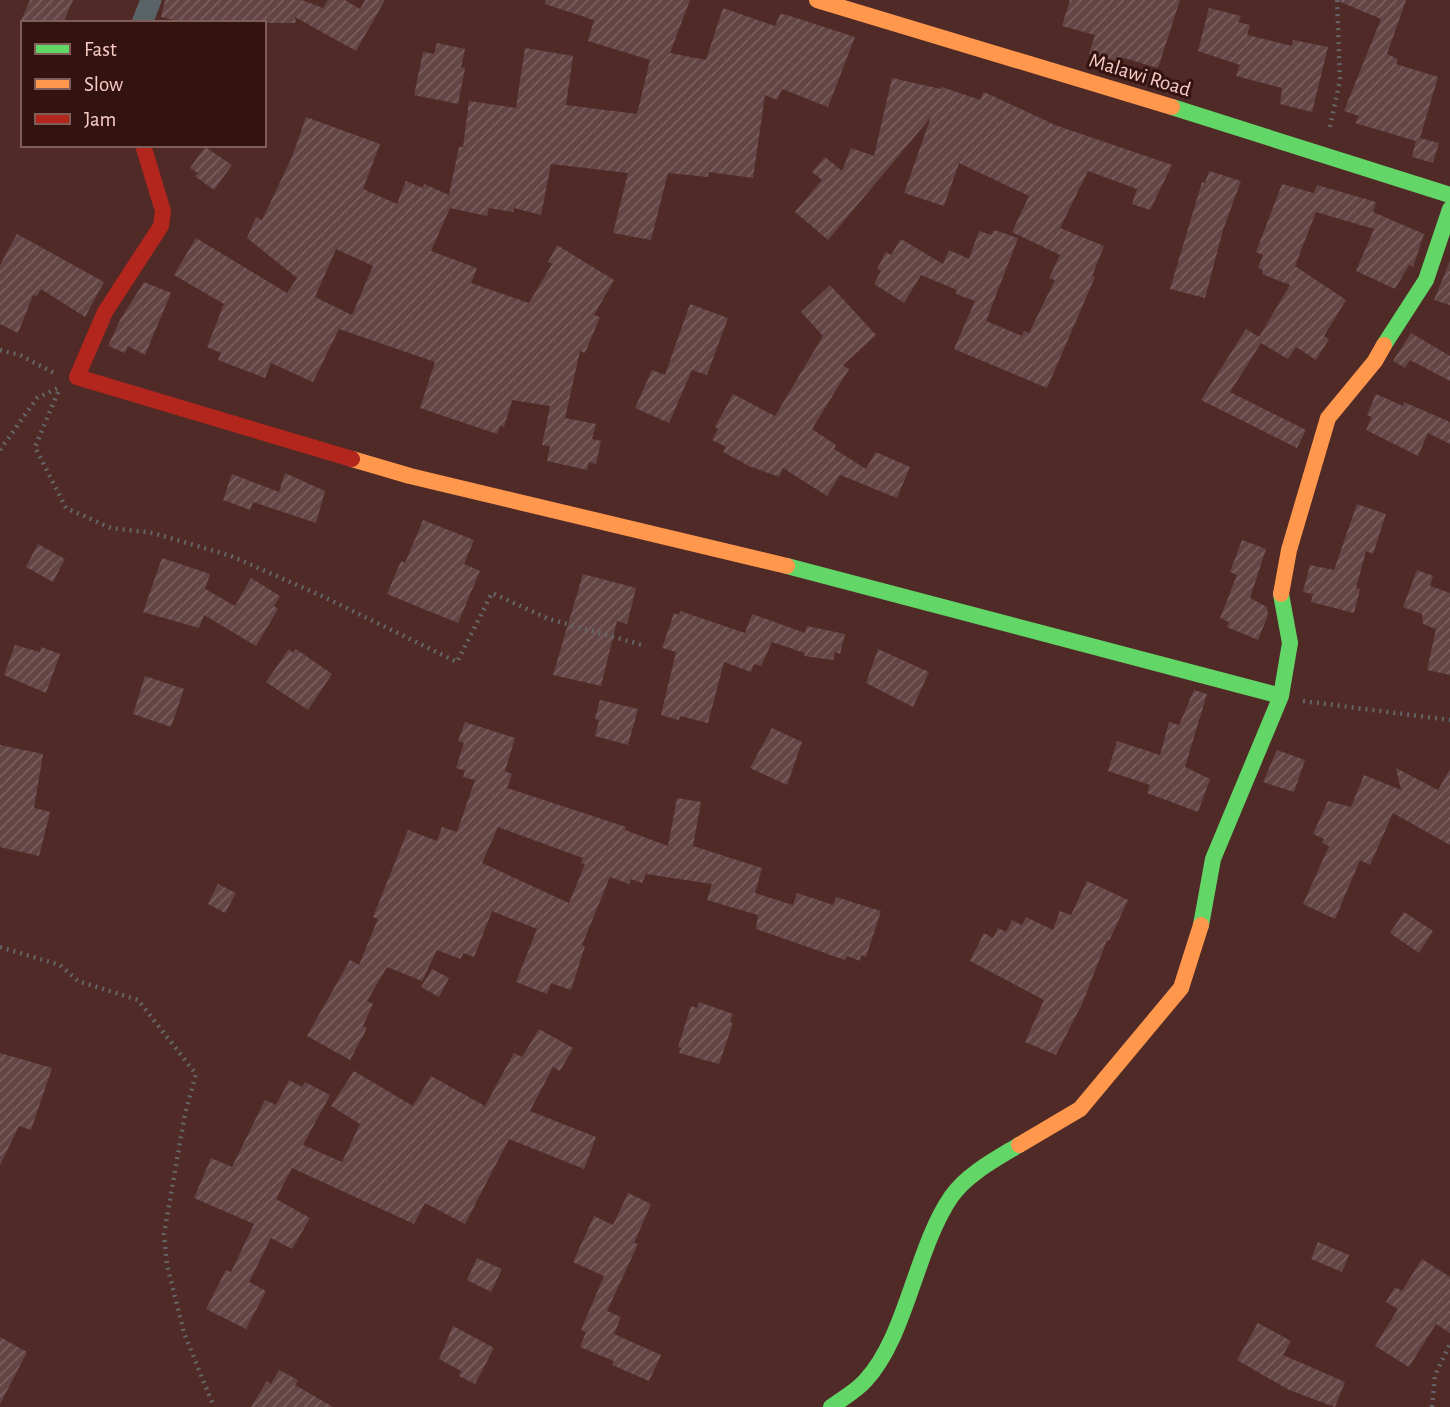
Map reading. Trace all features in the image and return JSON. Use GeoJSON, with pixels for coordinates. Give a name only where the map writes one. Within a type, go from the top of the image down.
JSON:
{"type":"FeatureCollection","features":[{"type":"Feature","properties":{"kind":"street"},"geometry":{"type":"LineString","coordinates":[[143,21],[151,0]]}},
{"type":"Feature","properties":{"kind":"street","name":"Malawi Road"},"geometry":{"type":"LineString","coordinates":[[817,0],[1324,153],[1450,195]]}},
{"type":"Feature","properties":{"kind":"street"},"geometry":{"type":"LineString","coordinates":[[144,147],[163,211],[161,226],[105,312],[77,377],[410,476],[812,572],[1281,696]]}},
{"type":"Feature","properties":{"kind":"street"},"geometry":{"type":"LineString","coordinates":[[831,1407],[865,1381],[884,1354],[934,1230],[952,1195],[984,1166],[1080,1109],[1181,988],[1200,930],[1213,859],[1281,696],[1290,643],[1281,592],[1289,550],[1328,418],[1375,361],[1391,330],[1411,307],[1426,279],[1436,243],[1450,209]]}},
{"type":"Feature","properties":{"kind":"path"},"geometry":{"type":"LineString","coordinates":[[1324,153],[1339,80],[1337,0]]}},
{"type":"Feature","properties":{"kind":"path"},"geometry":{"type":"LineString","coordinates":[[0,350],[20,355],[59,376],[59,387],[35,447],[66,508],[111,528],[153,534],[231,556],[323,596],[457,662],[492,593],[550,619],[646,646]]}},
{"type":"Feature","properties":{"kind":"path"},"geometry":{"type":"LineString","coordinates":[[0,450],[37,398],[77,377]]}},
{"type":"Feature","properties":{"kind":"path"},"geometry":{"type":"LineString","coordinates":[[1281,696],[1450,720]]}},
{"type":"Feature","properties":{"kind":"path"},"geometry":{"type":"LineString","coordinates":[[0,947],[60,965],[78,981],[138,1000],[196,1074],[185,1114],[164,1234],[167,1265],[184,1333],[214,1407]]}},
{"type":"Feature","properties":{"kind":"path"},"geometry":{"type":"LineString","coordinates":[[1432,1407],[1435,1375],[1450,1344]]}},
{"type":"Feature","properties":{"kind":"building"},"geometry":{"type":"Polygon","coordinates":[[[30,0],[73,0],[64,21],[20,23],[30,0]]]}},
{"type":"Feature","properties":{"kind":"building"},"geometry":{"type":"Polygon","coordinates":[[[165,0],[302,0],[323,8],[328,0],[345,0],[360,9],[365,0],[385,0],[356,51],[295,17],[296,23],[178,21],[161,17],[165,0]]]}},
{"type":"Feature","properties":{"kind":"building"},"geometry":{"type":"Polygon","coordinates":[[[546,0],[690,0],[670,53],[706,60],[723,8],[775,26],[780,14],[787,15],[855,37],[828,107],[782,89],[777,100],[765,95],[753,178],[709,172],[708,177],[668,173],[651,240],[613,233],[628,173],[551,164],[541,215],[514,208],[513,212],[489,208],[487,216],[450,208],[431,251],[477,268],[471,283],[529,303],[552,264],[548,262],[557,245],[614,280],[594,315],[600,317],[585,353],[580,351],[565,418],[596,424],[592,439],[601,441],[596,464],[589,462],[587,470],[547,461],[550,446],[542,445],[550,406],[512,400],[504,427],[500,426],[497,434],[420,408],[435,362],[339,329],[313,382],[271,363],[265,378],[218,360],[221,353],[207,347],[224,304],[174,275],[196,238],[287,293],[297,278],[247,238],[256,217],[262,220],[292,157],[306,117],[380,144],[363,189],[397,204],[406,181],[423,188],[424,184],[449,195],[459,147],[463,147],[469,101],[516,108],[525,48],[573,56],[566,105],[637,114],[650,60],[588,41],[594,20],[545,4],[546,0]],[[336,249],[315,297],[352,315],[373,266],[336,249]]]}},
{"type":"Feature","properties":{"kind":"building"},"geometry":{"type":"Polygon","coordinates":[[[1070,0],[1180,0],[1158,68],[1124,58],[1122,64],[1089,54],[1095,35],[1062,26],[1070,0]]]}},
{"type":"Feature","properties":{"kind":"building"},"geometry":{"type":"Polygon","coordinates":[[[1336,0],[1406,0],[1387,54],[1398,59],[1396,64],[1438,77],[1420,138],[1439,143],[1433,163],[1412,157],[1416,141],[1355,123],[1359,116],[1344,111],[1381,19],[1336,0]]]}},
{"type":"Feature","properties":{"kind":"building"},"geometry":{"type":"Polygon","coordinates":[[[1209,8],[1241,16],[1238,22],[1250,25],[1247,35],[1292,46],[1293,40],[1328,47],[1312,112],[1280,104],[1282,88],[1236,76],[1240,65],[1198,51],[1209,8]]]}},
{"type":"Feature","properties":{"kind":"building"},"geometry":{"type":"Polygon","coordinates":[[[437,43],[465,49],[461,67],[465,68],[458,104],[414,95],[423,52],[434,54],[437,43]]]}},
{"type":"Feature","properties":{"kind":"building"},"geometry":{"type":"Polygon","coordinates":[[[892,78],[941,89],[942,87],[980,100],[984,92],[1055,125],[1172,165],[1150,210],[1132,204],[1137,189],[1088,171],[1060,228],[1104,246],[1092,276],[1095,277],[1047,388],[954,349],[975,301],[956,294],[957,290],[921,275],[904,303],[874,284],[881,271],[877,269],[886,252],[891,255],[901,239],[943,264],[949,250],[969,259],[979,231],[991,235],[994,230],[1018,238],[986,321],[1022,336],[1024,331],[1029,333],[1055,280],[1049,278],[1060,255],[1012,232],[1029,196],[959,163],[944,206],[904,193],[931,117],[828,240],[795,212],[822,180],[812,172],[825,157],[842,171],[851,148],[874,156],[892,78]]]}},
{"type":"Feature","properties":{"kind":"building"},"geometry":{"type":"Polygon","coordinates":[[[205,147],[232,165],[214,190],[195,176],[198,173],[190,168],[205,147]]]}},
{"type":"Feature","properties":{"kind":"building"},"geometry":{"type":"Polygon","coordinates":[[[1209,171],[1241,181],[1223,230],[1205,298],[1170,289],[1202,182],[1205,183],[1209,171]]]}},
{"type":"Feature","properties":{"kind":"building"},"geometry":{"type":"Polygon","coordinates":[[[1282,184],[1314,193],[1317,185],[1376,202],[1373,212],[1424,234],[1413,267],[1409,265],[1395,289],[1356,271],[1374,229],[1316,212],[1295,266],[1346,300],[1324,336],[1329,339],[1316,360],[1296,347],[1288,359],[1261,343],[1230,392],[1306,430],[1297,448],[1201,400],[1246,329],[1259,337],[1290,285],[1262,274],[1263,270],[1258,268],[1263,255],[1256,252],[1282,184]]]}},
{"type":"Feature","properties":{"kind":"building"},"geometry":{"type":"Polygon","coordinates":[[[17,234],[104,282],[85,317],[41,289],[37,296],[33,295],[18,333],[0,324],[0,265],[17,234]]]}},
{"type":"Feature","properties":{"kind":"building"},"geometry":{"type":"Polygon","coordinates":[[[1450,261],[1450,305],[1434,300],[1450,261]]]}},
{"type":"Feature","properties":{"kind":"building"},"geometry":{"type":"Polygon","coordinates":[[[144,282],[171,293],[145,355],[128,346],[125,353],[108,346],[120,320],[144,282]]]}},
{"type":"Feature","properties":{"kind":"building"},"geometry":{"type":"Polygon","coordinates":[[[830,285],[876,335],[843,365],[849,369],[812,429],[836,445],[834,449],[866,469],[876,452],[910,467],[897,498],[840,475],[827,496],[783,468],[779,477],[749,466],[723,452],[726,447],[712,440],[718,429],[715,427],[733,394],[775,416],[823,336],[801,312],[830,285]]]}},
{"type":"Feature","properties":{"kind":"building"},"geometry":{"type":"Polygon","coordinates":[[[690,304],[728,318],[707,375],[692,370],[669,423],[635,408],[652,370],[665,375],[690,304]]]}},
{"type":"Feature","properties":{"kind":"building"},"geometry":{"type":"Polygon","coordinates":[[[1411,333],[1450,356],[1450,381],[1410,360],[1405,368],[1393,361],[1411,333]]]}},
{"type":"Feature","properties":{"kind":"building"},"geometry":{"type":"Polygon","coordinates":[[[1376,394],[1403,406],[1404,402],[1450,422],[1450,444],[1428,433],[1418,456],[1366,430],[1372,417],[1367,415],[1376,394]]]}},
{"type":"Feature","properties":{"kind":"building"},"geometry":{"type":"Polygon","coordinates":[[[285,473],[325,491],[316,523],[253,502],[250,510],[223,500],[232,474],[279,492],[285,473]]]}},
{"type":"Feature","properties":{"kind":"building"},"geometry":{"type":"Polygon","coordinates":[[[1357,504],[1386,514],[1373,554],[1366,551],[1356,588],[1360,589],[1354,613],[1311,602],[1313,594],[1303,592],[1310,565],[1334,570],[1357,504]]]}},
{"type":"Feature","properties":{"kind":"building"},"geometry":{"type":"Polygon","coordinates":[[[423,520],[474,540],[464,564],[480,571],[458,623],[387,594],[401,561],[405,563],[423,520]]]}},
{"type":"Feature","properties":{"kind":"building"},"geometry":{"type":"Polygon","coordinates":[[[1242,540],[1266,549],[1250,598],[1267,607],[1268,615],[1258,640],[1227,627],[1229,622],[1220,618],[1237,575],[1230,572],[1242,540]]]}},
{"type":"Feature","properties":{"kind":"building"},"geometry":{"type":"Polygon","coordinates":[[[38,544],[65,559],[53,582],[26,567],[38,544]]]}},
{"type":"Feature","properties":{"kind":"building"},"geometry":{"type":"Polygon","coordinates":[[[162,558],[210,574],[205,589],[235,606],[251,578],[280,596],[274,606],[278,609],[256,646],[204,615],[199,628],[143,612],[162,558]]]}},
{"type":"Feature","properties":{"kind":"building"},"geometry":{"type":"Polygon","coordinates":[[[1417,570],[1433,576],[1430,586],[1450,593],[1450,675],[1427,670],[1436,629],[1423,624],[1422,614],[1403,607],[1417,570]]]}},
{"type":"Feature","properties":{"kind":"building"},"geometry":{"type":"Polygon","coordinates":[[[583,574],[636,588],[627,624],[617,621],[601,686],[553,675],[583,574]]]}},
{"type":"Feature","properties":{"kind":"building"},"geometry":{"type":"Polygon","coordinates":[[[680,611],[745,633],[752,614],[805,633],[807,626],[845,634],[840,654],[835,652],[833,660],[804,656],[805,653],[772,642],[761,666],[754,664],[751,672],[724,662],[708,723],[680,716],[679,720],[661,715],[676,652],[662,648],[674,613],[679,615],[680,611]]]}},
{"type":"Feature","properties":{"kind":"building"},"geometry":{"type":"Polygon","coordinates":[[[15,645],[40,652],[41,647],[60,654],[46,693],[4,675],[15,645]]]}},
{"type":"Feature","properties":{"kind":"building"},"geometry":{"type":"Polygon","coordinates":[[[289,649],[293,653],[296,649],[332,674],[308,710],[266,682],[289,649]]]}},
{"type":"Feature","properties":{"kind":"building"},"geometry":{"type":"Polygon","coordinates":[[[878,649],[929,672],[913,707],[866,683],[878,649]]]}},
{"type":"Feature","properties":{"kind":"building"},"geometry":{"type":"Polygon","coordinates":[[[145,676],[184,689],[171,727],[133,714],[145,676]]]}},
{"type":"Feature","properties":{"kind":"building"},"geometry":{"type":"Polygon","coordinates":[[[1194,690],[1207,694],[1185,767],[1210,779],[1198,812],[1147,793],[1150,785],[1108,771],[1117,741],[1160,755],[1169,722],[1179,725],[1194,690]]]}},
{"type":"Feature","properties":{"kind":"building"},"geometry":{"type":"Polygon","coordinates":[[[600,700],[638,709],[628,745],[595,736],[599,720],[595,719],[600,700]]]}},
{"type":"Feature","properties":{"kind":"building"},"geometry":{"type":"Polygon","coordinates":[[[465,722],[515,738],[505,771],[512,774],[507,788],[626,827],[625,830],[668,846],[677,798],[701,802],[693,846],[762,868],[755,893],[793,905],[797,893],[833,905],[836,897],[881,911],[866,957],[861,955],[860,961],[847,956],[845,960],[756,929],[758,915],[707,900],[712,884],[646,874],[642,883],[631,879],[629,884],[610,877],[582,945],[585,946],[571,990],[551,983],[547,994],[516,982],[537,929],[492,911],[474,957],[464,953],[460,959],[437,950],[422,981],[387,967],[367,1001],[373,1004],[363,1026],[367,1028],[350,1060],[307,1036],[350,960],[359,965],[378,919],[373,917],[408,830],[437,841],[442,827],[457,832],[475,780],[463,777],[465,771],[456,768],[464,743],[458,741],[465,722]],[[498,827],[482,863],[569,903],[585,864],[581,863],[583,858],[498,827]]]}},
{"type":"Feature","properties":{"kind":"building"},"geometry":{"type":"Polygon","coordinates":[[[772,728],[802,742],[787,785],[750,768],[772,728]]]}},
{"type":"Feature","properties":{"kind":"building"},"geometry":{"type":"Polygon","coordinates":[[[0,745],[43,754],[34,808],[50,812],[39,856],[0,847],[0,745]]]}},
{"type":"Feature","properties":{"kind":"building"},"geometry":{"type":"Polygon","coordinates":[[[1277,750],[1305,760],[1294,792],[1263,782],[1277,750]]]}},
{"type":"Feature","properties":{"kind":"building"},"geometry":{"type":"Polygon","coordinates":[[[1396,768],[1438,790],[1450,769],[1450,845],[1393,813],[1370,865],[1360,860],[1335,919],[1303,904],[1329,846],[1322,843],[1324,839],[1313,834],[1328,801],[1351,807],[1364,775],[1401,790],[1396,768]]]}},
{"type":"Feature","properties":{"kind":"building"},"geometry":{"type":"Polygon","coordinates":[[[1087,881],[1128,900],[1109,941],[1107,940],[1082,1004],[1056,1055],[1025,1042],[1044,1000],[970,961],[984,933],[993,938],[998,928],[1006,932],[1012,920],[1022,925],[1026,917],[1053,930],[1060,911],[1071,915],[1087,881]]]}},
{"type":"Feature","properties":{"kind":"building"},"geometry":{"type":"Polygon","coordinates":[[[218,884],[236,893],[225,913],[208,904],[218,884]]]}},
{"type":"Feature","properties":{"kind":"building"},"geometry":{"type":"Polygon","coordinates":[[[1404,912],[1433,931],[1419,953],[1390,933],[1404,912]]]}},
{"type":"Feature","properties":{"kind":"building"},"geometry":{"type":"Polygon","coordinates":[[[432,969],[449,978],[439,997],[421,987],[432,969]]]}},
{"type":"Feature","properties":{"kind":"building"},"geometry":{"type":"Polygon","coordinates":[[[699,1002],[733,1014],[730,1022],[733,1023],[719,1064],[679,1053],[681,1048],[678,1047],[691,1006],[697,1008],[699,1002]]]}},
{"type":"Feature","properties":{"kind":"building"},"geometry":{"type":"Polygon","coordinates":[[[539,1029],[573,1048],[560,1071],[553,1067],[530,1111],[596,1137],[584,1169],[509,1139],[465,1224],[425,1203],[414,1224],[292,1168],[276,1199],[310,1218],[292,1249],[271,1238],[249,1282],[266,1291],[246,1329],[206,1309],[226,1270],[231,1272],[254,1224],[194,1198],[211,1158],[232,1167],[265,1100],[276,1105],[289,1080],[302,1087],[305,1082],[330,1095],[303,1145],[342,1162],[360,1124],[331,1106],[354,1071],[413,1106],[431,1076],[485,1106],[514,1053],[522,1057],[539,1029]]]}},
{"type":"Feature","properties":{"kind":"building"},"geometry":{"type":"Polygon","coordinates":[[[0,1053],[52,1068],[31,1130],[19,1126],[0,1165],[0,1053]]]}},
{"type":"Feature","properties":{"kind":"building"},"geometry":{"type":"Polygon","coordinates":[[[628,1193],[651,1204],[634,1243],[638,1244],[607,1311],[621,1317],[614,1334],[661,1355],[649,1381],[612,1365],[614,1361],[580,1347],[586,1332],[581,1330],[604,1276],[573,1262],[594,1216],[613,1225],[628,1193]]]}},
{"type":"Feature","properties":{"kind":"building"},"geometry":{"type":"Polygon","coordinates":[[[1318,1242],[1349,1255],[1342,1272],[1311,1259],[1318,1242]]]}},
{"type":"Feature","properties":{"kind":"building"},"geometry":{"type":"Polygon","coordinates":[[[477,1258],[502,1269],[491,1292],[467,1280],[477,1258]]]}},
{"type":"Feature","properties":{"kind":"building"},"geometry":{"type":"Polygon","coordinates":[[[1422,1259],[1450,1277],[1450,1333],[1436,1324],[1409,1367],[1375,1346],[1398,1309],[1386,1302],[1395,1287],[1402,1291],[1422,1259]]]}},
{"type":"Feature","properties":{"kind":"building"},"geometry":{"type":"Polygon","coordinates":[[[1258,1323],[1291,1341],[1283,1355],[1345,1382],[1335,1407],[1289,1390],[1237,1360],[1258,1323]]]}},
{"type":"Feature","properties":{"kind":"building"},"geometry":{"type":"Polygon","coordinates":[[[453,1326],[494,1348],[475,1384],[459,1376],[461,1371],[439,1359],[453,1326]]]}},
{"type":"Feature","properties":{"kind":"building"},"geometry":{"type":"Polygon","coordinates":[[[0,1337],[27,1352],[0,1404],[0,1337]]]}},
{"type":"Feature","properties":{"kind":"building"},"geometry":{"type":"Polygon","coordinates":[[[279,1370],[298,1380],[295,1385],[333,1407],[251,1407],[267,1381],[271,1384],[279,1370]]]}},
{"type":"Feature","properties":{"kind":"traffic: fast"},"geometry":{"type":"LineString","coordinates":[[1172,107],[1450,195]]}},
{"type":"Feature","properties":{"kind":"traffic: fast"},"geometry":{"type":"LineString","coordinates":[[1384,345],[1426,280],[1450,209]]}},
{"type":"Feature","properties":{"kind":"traffic: fast"},"geometry":{"type":"LineString","coordinates":[[787,566],[1281,696]]}},
{"type":"Feature","properties":{"kind":"traffic: fast"},"geometry":{"type":"LineString","coordinates":[[1201,925],[1213,859],[1281,696],[1290,643],[1281,594]]}},
{"type":"Feature","properties":{"kind":"traffic: fast"},"geometry":{"type":"LineString","coordinates":[[831,1407],[861,1385],[879,1363],[901,1317],[929,1241],[951,1197],[973,1174],[1019,1145]]}},
{"type":"Feature","properties":{"kind":"traffic: slow"},"geometry":{"type":"LineString","coordinates":[[817,0],[1172,107]]}},
{"type":"Feature","properties":{"kind":"traffic: slow"},"geometry":{"type":"LineString","coordinates":[[1281,594],[1289,550],[1328,418],[1375,361],[1384,345]]}},
{"type":"Feature","properties":{"kind":"traffic: slow"},"geometry":{"type":"LineString","coordinates":[[352,459],[410,476],[787,566]]}},
{"type":"Feature","properties":{"kind":"traffic: slow"},"geometry":{"type":"LineString","coordinates":[[1019,1145],[1080,1109],[1181,988],[1201,925]]}},
{"type":"Feature","properties":{"kind":"traffic: jam"},"geometry":{"type":"LineString","coordinates":[[144,147],[163,211],[161,226],[105,312],[77,377],[352,459]]}}]}
